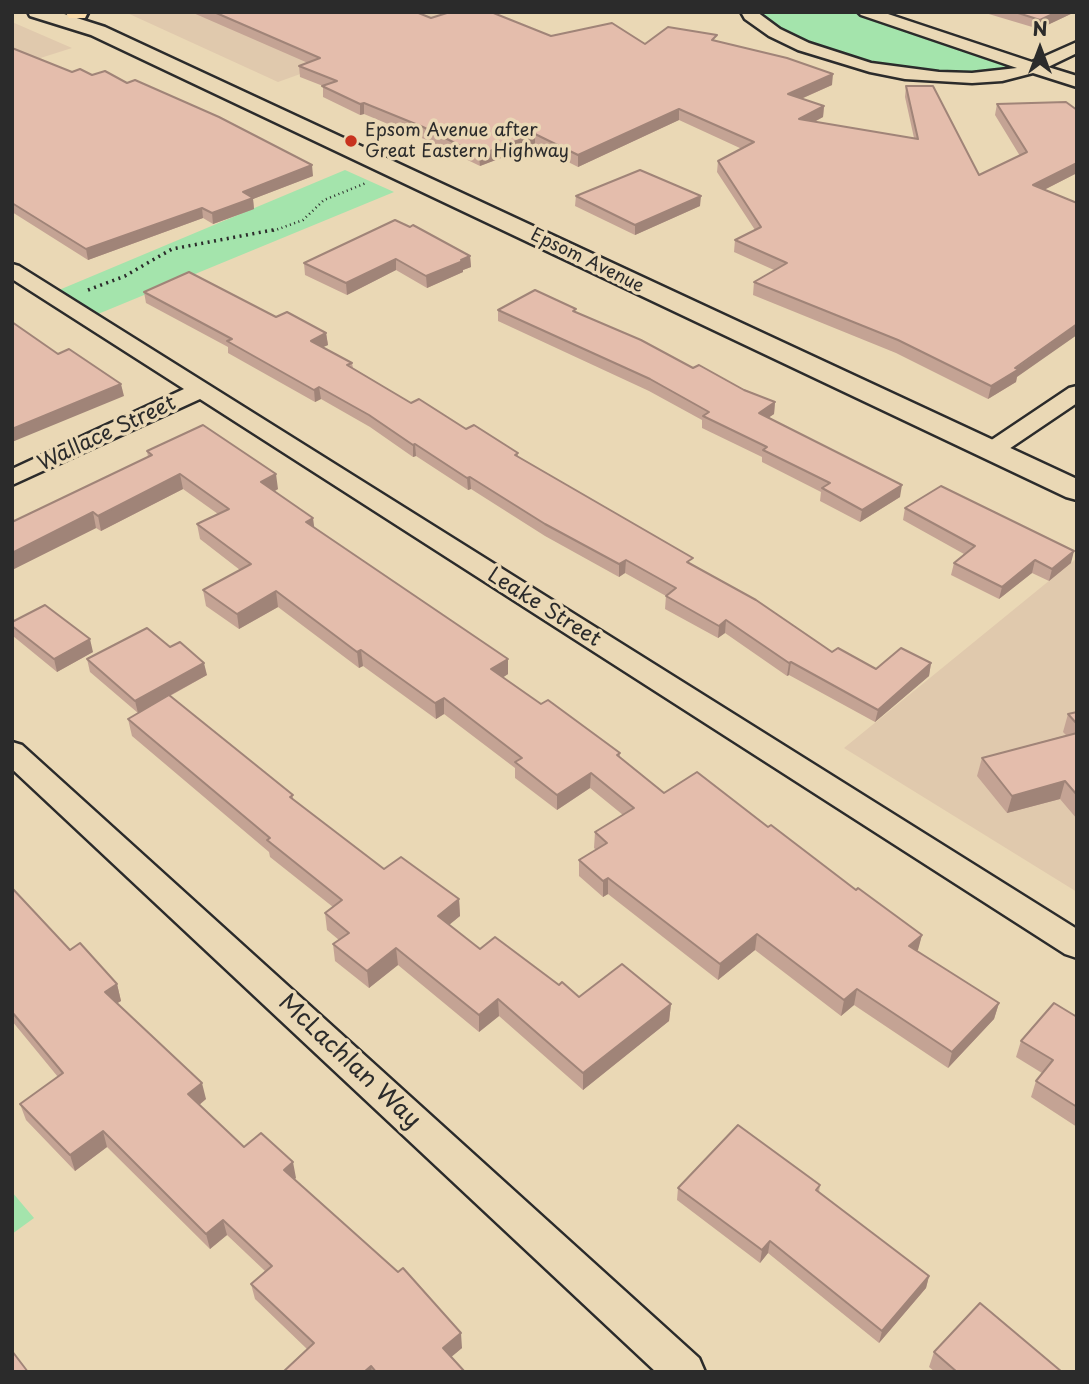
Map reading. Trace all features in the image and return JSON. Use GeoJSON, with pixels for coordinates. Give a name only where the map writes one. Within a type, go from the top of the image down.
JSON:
{"type":"FeatureCollection","features":[{"type":"Feature","properties":{"kind":"street","name":"Epsom Avenue"},"geometry":{"type":"LineString","coordinates":[[37,12],[98,31],[1077,491]]}},
{"type":"Feature","properties":{"kind":"street"},"geometry":{"type":"LineString","coordinates":[[749,12],[750,16],[770,32],[805,49],[898,72],[966,77],[1001,76],[1035,68],[1077,47]]}},
{"type":"Feature","properties":{"kind":"street"},"geometry":{"type":"LineString","coordinates":[[866,12],[1077,82]]}},
{"type":"Feature","properties":{"kind":"street","name":"Epsom Avenue"},"geometry":{"type":"LineString","coordinates":[[76,13],[98,31]]}},
{"type":"Feature","properties":{"kind":"street","name":"Leake Street"},"geometry":{"type":"LineString","coordinates":[[14,274],[62,301],[1077,945]]}},
{"type":"Feature","properties":{"kind":"street","name":"Wallace Street"},"geometry":{"type":"LineString","coordinates":[[12,478],[201,390]]}},
{"type":"Feature","properties":{"kind":"street"},"geometry":{"type":"LineString","coordinates":[[992,450],[1077,393]]}},
{"type":"Feature","properties":{"kind":"street","name":"McLachlan Way"},"geometry":{"type":"LineString","coordinates":[[12,752],[685,1372]]}},
{"type":"Feature","properties":{"kind":"path"},"geometry":{"type":"LineString","coordinates":[[62,301],[125,276],[172,249],[233,236],[271,232],[303,220],[324,200],[372,177],[395,170]]}},
{"type":"Feature","properties":{"kind":"shaded area"},"geometry":{"type":"Polygon","coordinates":[[[125,12],[462,12],[467,14],[278,82],[125,12]]]}},
{"type":"Feature","properties":{"kind":"shaded area"},"geometry":{"type":"Polygon","coordinates":[[[12,22],[72,48],[12,67],[12,22]]]}},
{"type":"Feature","properties":{"kind":"shaded area"},"geometry":{"type":"Polygon","coordinates":[[[1077,558],[1077,892],[844,748],[1077,558]]]}},
{"type":"Feature","properties":{"kind":"green space"},"geometry":{"type":"Polygon","coordinates":[[[749,12],[866,12],[1035,68],[1001,76],[898,72],[805,49],[749,12]]]}},
{"type":"Feature","properties":{"kind":"green space"},"geometry":{"type":"Polygon","coordinates":[[[345,170],[394,192],[98,314],[59,290],[345,170]]]}},
{"type":"Feature","properties":{"kind":"green space"},"geometry":{"type":"Polygon","coordinates":[[[12,1192],[34,1218],[12,1234],[12,1192]]]}},
{"type":"Feature","properties":{"kind":"building"},"geometry":{"type":"Polygon","coordinates":[[[214,12],[416,12],[431,18],[450,12],[491,12],[551,36],[612,23],[645,44],[668,27],[717,35],[712,40],[787,58],[833,74],[788,94],[824,106],[799,119],[918,139],[906,86],[933,86],[979,175],[1027,152],[997,104],[1066,102],[1077,110],[1077,163],[1033,185],[1077,203],[1077,324],[1015,368],[1019,369],[991,386],[898,340],[754,282],[787,263],[735,240],[761,227],[718,161],[754,142],[679,109],[578,155],[535,134],[479,155],[423,127],[364,103],[360,104],[322,86],[337,81],[299,66],[320,58],[214,12]]]}},
{"type":"Feature","properties":{"kind":"building"},"geometry":{"type":"Polygon","coordinates":[[[1015,12],[1057,12],[1040,20],[1015,12]]]}},
{"type":"Feature","properties":{"kind":"building"},"geometry":{"type":"Polygon","coordinates":[[[12,48],[72,72],[80,69],[92,75],[105,71],[127,83],[135,80],[219,117],[312,165],[243,192],[253,198],[212,213],[202,208],[86,249],[12,203],[12,48]]]}},
{"type":"Feature","properties":{"kind":"building"},"geometry":{"type":"Polygon","coordinates":[[[640,170],[701,196],[635,225],[576,196],[640,170]]]}},
{"type":"Feature","properties":{"kind":"building"},"geometry":{"type":"Polygon","coordinates":[[[395,220],[410,227],[413,225],[470,256],[426,276],[396,259],[346,283],[304,263],[395,220]]]}},
{"type":"Feature","properties":{"kind":"building"},"geometry":{"type":"Polygon","coordinates":[[[189,272],[276,317],[287,312],[326,333],[311,341],[352,363],[347,365],[411,403],[419,399],[466,429],[474,425],[518,453],[515,455],[693,558],[687,562],[756,600],[832,652],[838,648],[876,669],[901,648],[931,663],[878,710],[789,663],[726,620],[719,626],[666,596],[676,588],[626,560],[619,564],[545,524],[413,445],[369,415],[319,387],[314,390],[227,341],[232,339],[144,292],[189,272]]]}},
{"type":"Feature","properties":{"kind":"building"},"geometry":{"type":"Polygon","coordinates":[[[535,290],[693,368],[699,365],[744,390],[775,402],[759,413],[902,485],[862,510],[822,488],[830,483],[763,450],[767,447],[703,416],[709,412],[650,379],[498,310],[535,290]]]}},
{"type":"Feature","properties":{"kind":"building"},"geometry":{"type":"Polygon","coordinates":[[[12,322],[58,354],[69,349],[121,384],[12,429],[12,322]]]}},
{"type":"Feature","properties":{"kind":"building"},"geometry":{"type":"Polygon","coordinates":[[[203,425],[276,474],[261,482],[313,518],[306,522],[508,659],[491,669],[541,704],[548,700],[620,753],[617,755],[664,793],[697,772],[768,827],[771,825],[856,890],[858,888],[922,935],[909,946],[999,1003],[952,1052],[857,989],[844,1000],[757,934],[720,964],[608,878],[603,881],[579,860],[607,843],[595,832],[634,808],[591,773],[557,795],[515,762],[522,758],[444,698],[435,703],[361,650],[357,652],[276,591],[237,614],[203,590],[251,564],[197,524],[229,509],[180,474],[98,516],[93,512],[12,553],[12,522],[152,455],[147,451],[203,425]]]}},
{"type":"Feature","properties":{"kind":"building"},"geometry":{"type":"Polygon","coordinates":[[[941,486],[1074,551],[1052,569],[1035,560],[1002,587],[954,563],[975,546],[905,508],[941,486]]]}},
{"type":"Feature","properties":{"kind":"building"},"geometry":{"type":"Polygon","coordinates":[[[45,605],[90,639],[54,659],[12,626],[12,622],[45,605]]]}},
{"type":"Feature","properties":{"kind":"building"},"geometry":{"type":"Polygon","coordinates":[[[147,628],[170,647],[180,642],[204,663],[135,701],[87,659],[147,628]]]}},
{"type":"Feature","properties":{"kind":"building"},"geometry":{"type":"Polygon","coordinates":[[[169,695],[293,795],[290,797],[384,869],[401,857],[459,899],[438,916],[480,949],[495,937],[559,985],[562,982],[579,997],[622,964],[671,1004],[583,1073],[498,999],[479,1015],[396,948],[367,971],[333,944],[349,933],[325,913],[342,900],[267,840],[270,838],[128,719],[169,695]]]}},
{"type":"Feature","properties":{"kind":"building"},"geometry":{"type":"Polygon","coordinates":[[[1077,712],[1077,724],[1068,714],[1077,712]]]}},
{"type":"Feature","properties":{"kind":"building"},"geometry":{"type":"Polygon","coordinates":[[[1077,733],[1077,795],[1065,781],[1012,796],[982,758],[1077,733]]]}},
{"type":"Feature","properties":{"kind":"building"},"geometry":{"type":"Polygon","coordinates":[[[12,888],[70,950],[80,943],[117,984],[105,992],[202,1083],[188,1094],[244,1147],[261,1133],[293,1162],[284,1170],[398,1272],[403,1268],[461,1333],[443,1348],[465,1372],[376,1372],[371,1366],[364,1372],[283,1372],[314,1343],[251,1284],[272,1266],[223,1220],[206,1234],[103,1131],[70,1155],[20,1104],[63,1073],[12,1012],[12,888]]]}},
{"type":"Feature","properties":{"kind":"building"},"geometry":{"type":"Polygon","coordinates":[[[1054,1003],[1077,1017],[1077,1107],[1036,1081],[1053,1060],[1021,1041],[1054,1003]]]}},
{"type":"Feature","properties":{"kind":"building"},"geometry":{"type":"Polygon","coordinates":[[[738,1125],[820,1185],[816,1190],[929,1276],[882,1331],[770,1241],[762,1250],[678,1188],[738,1125]]]}},
{"type":"Feature","properties":{"kind":"building"},"geometry":{"type":"Polygon","coordinates":[[[980,1303],[1062,1372],[957,1372],[934,1352],[980,1303]]]}},
{"type":"Feature","properties":{"kind":"building"},"geometry":{"type":"Polygon","coordinates":[[[12,1351],[28,1372],[12,1372],[12,1351]]]}},
{"type":"Feature","properties":{"kind":"place","name":"Epsom Avenue after Great Eastern Highway"},"geometry":{"type":"Point","coordinates":[351,141]}}]}
